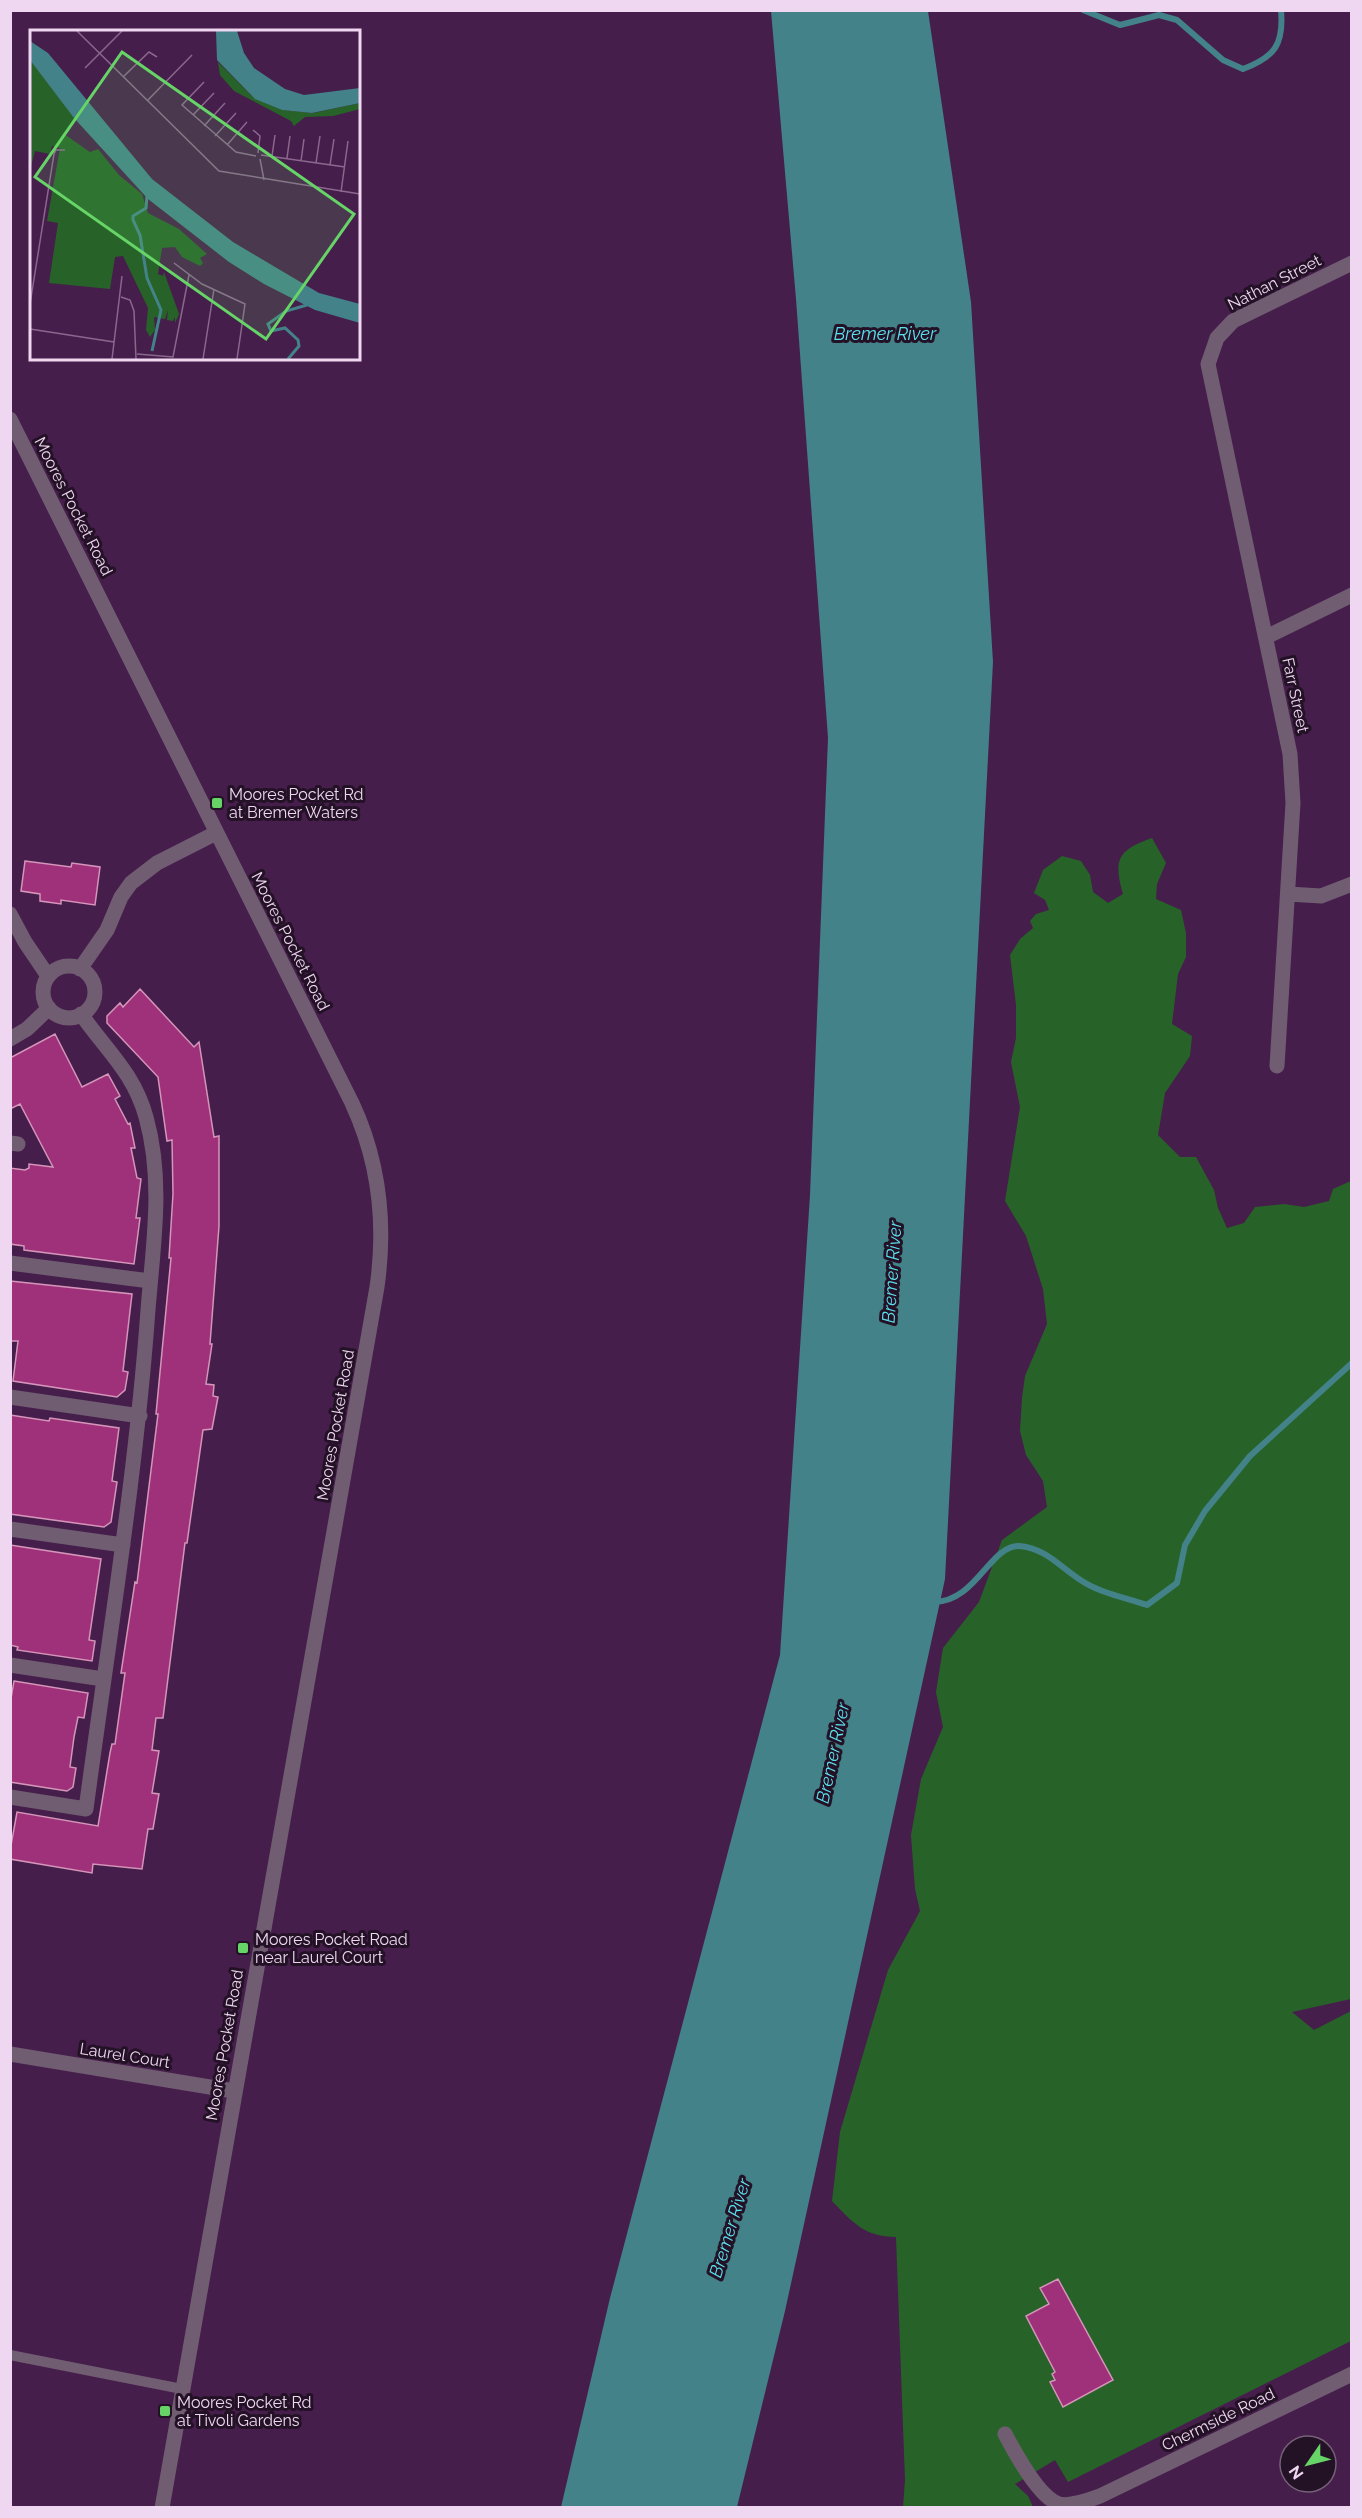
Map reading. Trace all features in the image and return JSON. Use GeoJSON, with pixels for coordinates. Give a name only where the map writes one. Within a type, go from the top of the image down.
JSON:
{"type":"FeatureCollection","features":[{"type":"Feature","properties":{"kind":"street","name":"Nathan Street"},"geometry":{"type":"LineString","coordinates":[[1216,338],[1233,321],[1352,263]]}},
{"type":"Feature","properties":{"kind":"street","name":"Farr Street"},"geometry":{"type":"LineString","coordinates":[[1216,338],[1208,364],[1290,754],[1293,803],[1277,1066]]}},
{"type":"Feature","properties":{"kind":"street","name":"Moores Pocket Road"},"geometry":{"type":"LineString","coordinates":[[10,419],[360,1122],[374,1164],[379,1203],[381,1244],[373,1310],[162,2508]]}},
{"type":"Feature","properties":{"kind":"street"},"geometry":{"type":"LineString","coordinates":[[1266,637],[1352,595]]}},
{"type":"Feature","properties":{"kind":"street"},"geometry":{"type":"LineString","coordinates":[[80,969],[107,930],[121,897],[134,879],[157,863],[216,833]]}},
{"type":"Feature","properties":{"kind":"street"},"geometry":{"type":"LineString","coordinates":[[1288,894],[1321,896],[1352,884]]}},
{"type":"Feature","properties":{"kind":"street"},"geometry":{"type":"LineString","coordinates":[[10,914],[25,942],[48,976]]}},
{"type":"Feature","properties":{"kind":"street"},"geometry":{"type":"LineString","coordinates":[[63,967],[80,969],[89,976],[94,991],[92,1003],[81,1014],[70,1018],[61,1016],[49,1008],[43,993],[44,983],[48,976],[63,967]]}},
{"type":"Feature","properties":{"kind":"street"},"geometry":{"type":"LineString","coordinates":[[10,1039],[27,1029],[49,1008]]}},
{"type":"Feature","properties":{"kind":"street"},"geometry":{"type":"LineString","coordinates":[[10,1797],[86,1809],[140,1416],[157,1177],[146,1116],[137,1092],[125,1069],[81,1014]]}},
{"type":"Feature","properties":{"kind":"street"},"geometry":{"type":"LineString","coordinates":[[10,1263],[150,1281]]}},
{"type":"Feature","properties":{"kind":"street"},"geometry":{"type":"LineString","coordinates":[[10,1397],[140,1416]]}},
{"type":"Feature","properties":{"kind":"street"},"geometry":{"type":"LineString","coordinates":[[10,1529],[123,1545]]}},
{"type":"Feature","properties":{"kind":"street"},"geometry":{"type":"LineString","coordinates":[[10,1665],[103,1679]]}},
{"type":"Feature","properties":{"kind":"street","name":"Laurel Court"},"geometry":{"type":"LineString","coordinates":[[10,2054],[234,2091]]}},
{"type":"Feature","properties":{"kind":"street","name":"Chermside Road"},"geometry":{"type":"LineString","coordinates":[[1005,2434],[1020,2463],[1048,2495],[1058,2504],[1071,2504],[1100,2496],[1352,2374]]}},
{"type":"Feature","properties":{"kind":"lane"},"geometry":{"type":"LineString","coordinates":[[10,2355],[182,2389]]}},
{"type":"Feature","properties":{"kind":"green space"},"geometry":{"type":"Polygon","coordinates":[[[1152,838],[1166,863],[1157,884],[1156,899],[1181,910],[1186,933],[1186,957],[1178,974],[1172,1024],[1192,1036],[1190,1056],[1165,1093],[1158,1135],[1180,1157],[1196,1157],[1214,1190],[1218,1208],[1227,1228],[1244,1223],[1255,1207],[1284,1204],[1304,1207],[1329,1201],[1333,1189],[1351,1181],[1351,1999],[1292,2012],[1314,2030],[1351,2011],[1351,2341],[1068,2482],[1055,2460],[1015,2484],[1028,2496],[1033,2507],[903,2507],[905,2480],[896,2237],[867,2231],[853,2222],[832,2201],[840,2132],[888,1970],[920,1911],[915,1889],[911,1835],[921,1779],[943,1727],[936,1692],[943,1648],[979,1602],[1002,1540],[1047,1507],[1043,1481],[1026,1455],[1020,1431],[1025,1376],[1047,1324],[1043,1289],[1026,1236],[1005,1201],[1020,1107],[1011,1062],[1016,1038],[1016,1005],[1010,955],[1020,939],[1033,928],[1030,921],[1036,914],[1049,910],[1045,900],[1034,893],[1043,870],[1062,856],[1081,861],[1090,875],[1093,892],[1108,903],[1123,894],[1119,872],[1121,857],[1132,847],[1152,838]]]}},
{"type":"Feature","properties":{"kind":"water","name":"Bremer River"},"geometry":{"type":"Polygon","coordinates":[[[771,11],[928,11],[971,302],[993,662],[945,1579],[785,2311],[737,2507],[561,2507],[610,2298],[780,1655],[810,1195],[828,738],[796,299],[771,11]]]}},
{"type":"Feature","properties":{"kind":"building"},"geometry":{"type":"Polygon","coordinates":[[[25,861],[71,867],[72,863],[100,867],[95,905],[61,900],[61,904],[40,901],[40,894],[21,891],[25,861]]]}},
{"type":"Feature","properties":{"kind":"building"},"geometry":{"type":"Polygon","coordinates":[[[140,989],[194,1047],[199,1042],[214,1137],[219,1136],[219,1226],[210,1344],[212,1344],[206,1384],[214,1385],[213,1396],[218,1397],[212,1429],[203,1430],[187,1543],[185,1543],[163,1718],[156,1718],[152,1750],[159,1751],[152,1793],[159,1794],[153,1829],[148,1829],[142,1869],[93,1864],[92,1873],[10,1859],[10,1851],[17,1812],[98,1826],[110,1753],[112,1744],[115,1744],[125,1673],[121,1673],[135,1582],[137,1583],[158,1414],[156,1414],[171,1258],[169,1258],[173,1194],[172,1140],[167,1141],[158,1077],[107,1023],[107,1016],[120,1003],[123,1007],[140,989]]]}},
{"type":"Feature","properties":{"kind":"building"},"geometry":{"type":"Polygon","coordinates":[[[55,1034],[82,1087],[108,1074],[120,1096],[115,1099],[128,1124],[130,1123],[135,1148],[131,1148],[137,1178],[141,1179],[136,1218],[140,1218],[134,1264],[24,1250],[24,1246],[10,1244],[10,1168],[25,1170],[29,1168],[29,1164],[53,1167],[20,1104],[10,1109],[10,1058],[55,1034]]]}},
{"type":"Feature","properties":{"kind":"building"},"geometry":{"type":"Polygon","coordinates":[[[10,1281],[132,1294],[123,1371],[128,1372],[125,1390],[117,1397],[13,1381],[18,1341],[10,1341],[10,1281]]]}},
{"type":"Feature","properties":{"kind":"building"},"geometry":{"type":"Polygon","coordinates":[[[10,1415],[119,1428],[112,1481],[117,1482],[111,1522],[104,1527],[10,1514],[10,1415]]]}},
{"type":"Feature","properties":{"kind":"building"},"geometry":{"type":"Polygon","coordinates":[[[10,1545],[101,1559],[89,1640],[95,1641],[92,1661],[17,1650],[18,1647],[10,1645],[10,1545]]]}},
{"type":"Feature","properties":{"kind":"building"},"geometry":{"type":"Polygon","coordinates":[[[14,1681],[88,1693],[84,1718],[78,1717],[74,1737],[70,1767],[76,1768],[73,1787],[67,1791],[10,1782],[10,1704],[14,1681]]]}},
{"type":"Feature","properties":{"kind":"building"},"geometry":{"type":"Polygon","coordinates":[[[1058,2279],[1113,2380],[1063,2407],[1050,2382],[1055,2380],[1052,2374],[1055,2372],[1026,2316],[1049,2304],[1040,2288],[1058,2279]]]}},
{"type":"Feature","properties":{"kind":"waterway"},"geometry":{"type":"LineString","coordinates":[[1083,10],[1120,25],[1159,15],[1177,20],[1223,60],[1243,69],[1263,60],[1275,48],[1281,32],[1281,10]]}},
{"type":"Feature","properties":{"kind":"waterway"},"geometry":{"type":"LineString","coordinates":[[934,1602],[949,1600],[961,1593],[999,1554],[1009,1548],[1019,1546],[1037,1550],[1097,1589],[1147,1605],[1177,1583],[1185,1545],[1205,1511],[1250,1456],[1352,1363]]}},
{"type":"Feature","properties":{"kind":"place","name":"Moores Pocket Rd at Bremer Waters"},"geometry":{"type":"Point","coordinates":[217,803]}},
{"type":"Feature","properties":{"kind":"place","name":"Moores Pocket Road near Laurel Court"},"geometry":{"type":"Point","coordinates":[243,1948]}},
{"type":"Feature","properties":{"kind":"place","name":"Moores Pocket Rd at Tivoli Gardens"},"geometry":{"type":"Point","coordinates":[165,2411]}}]}
